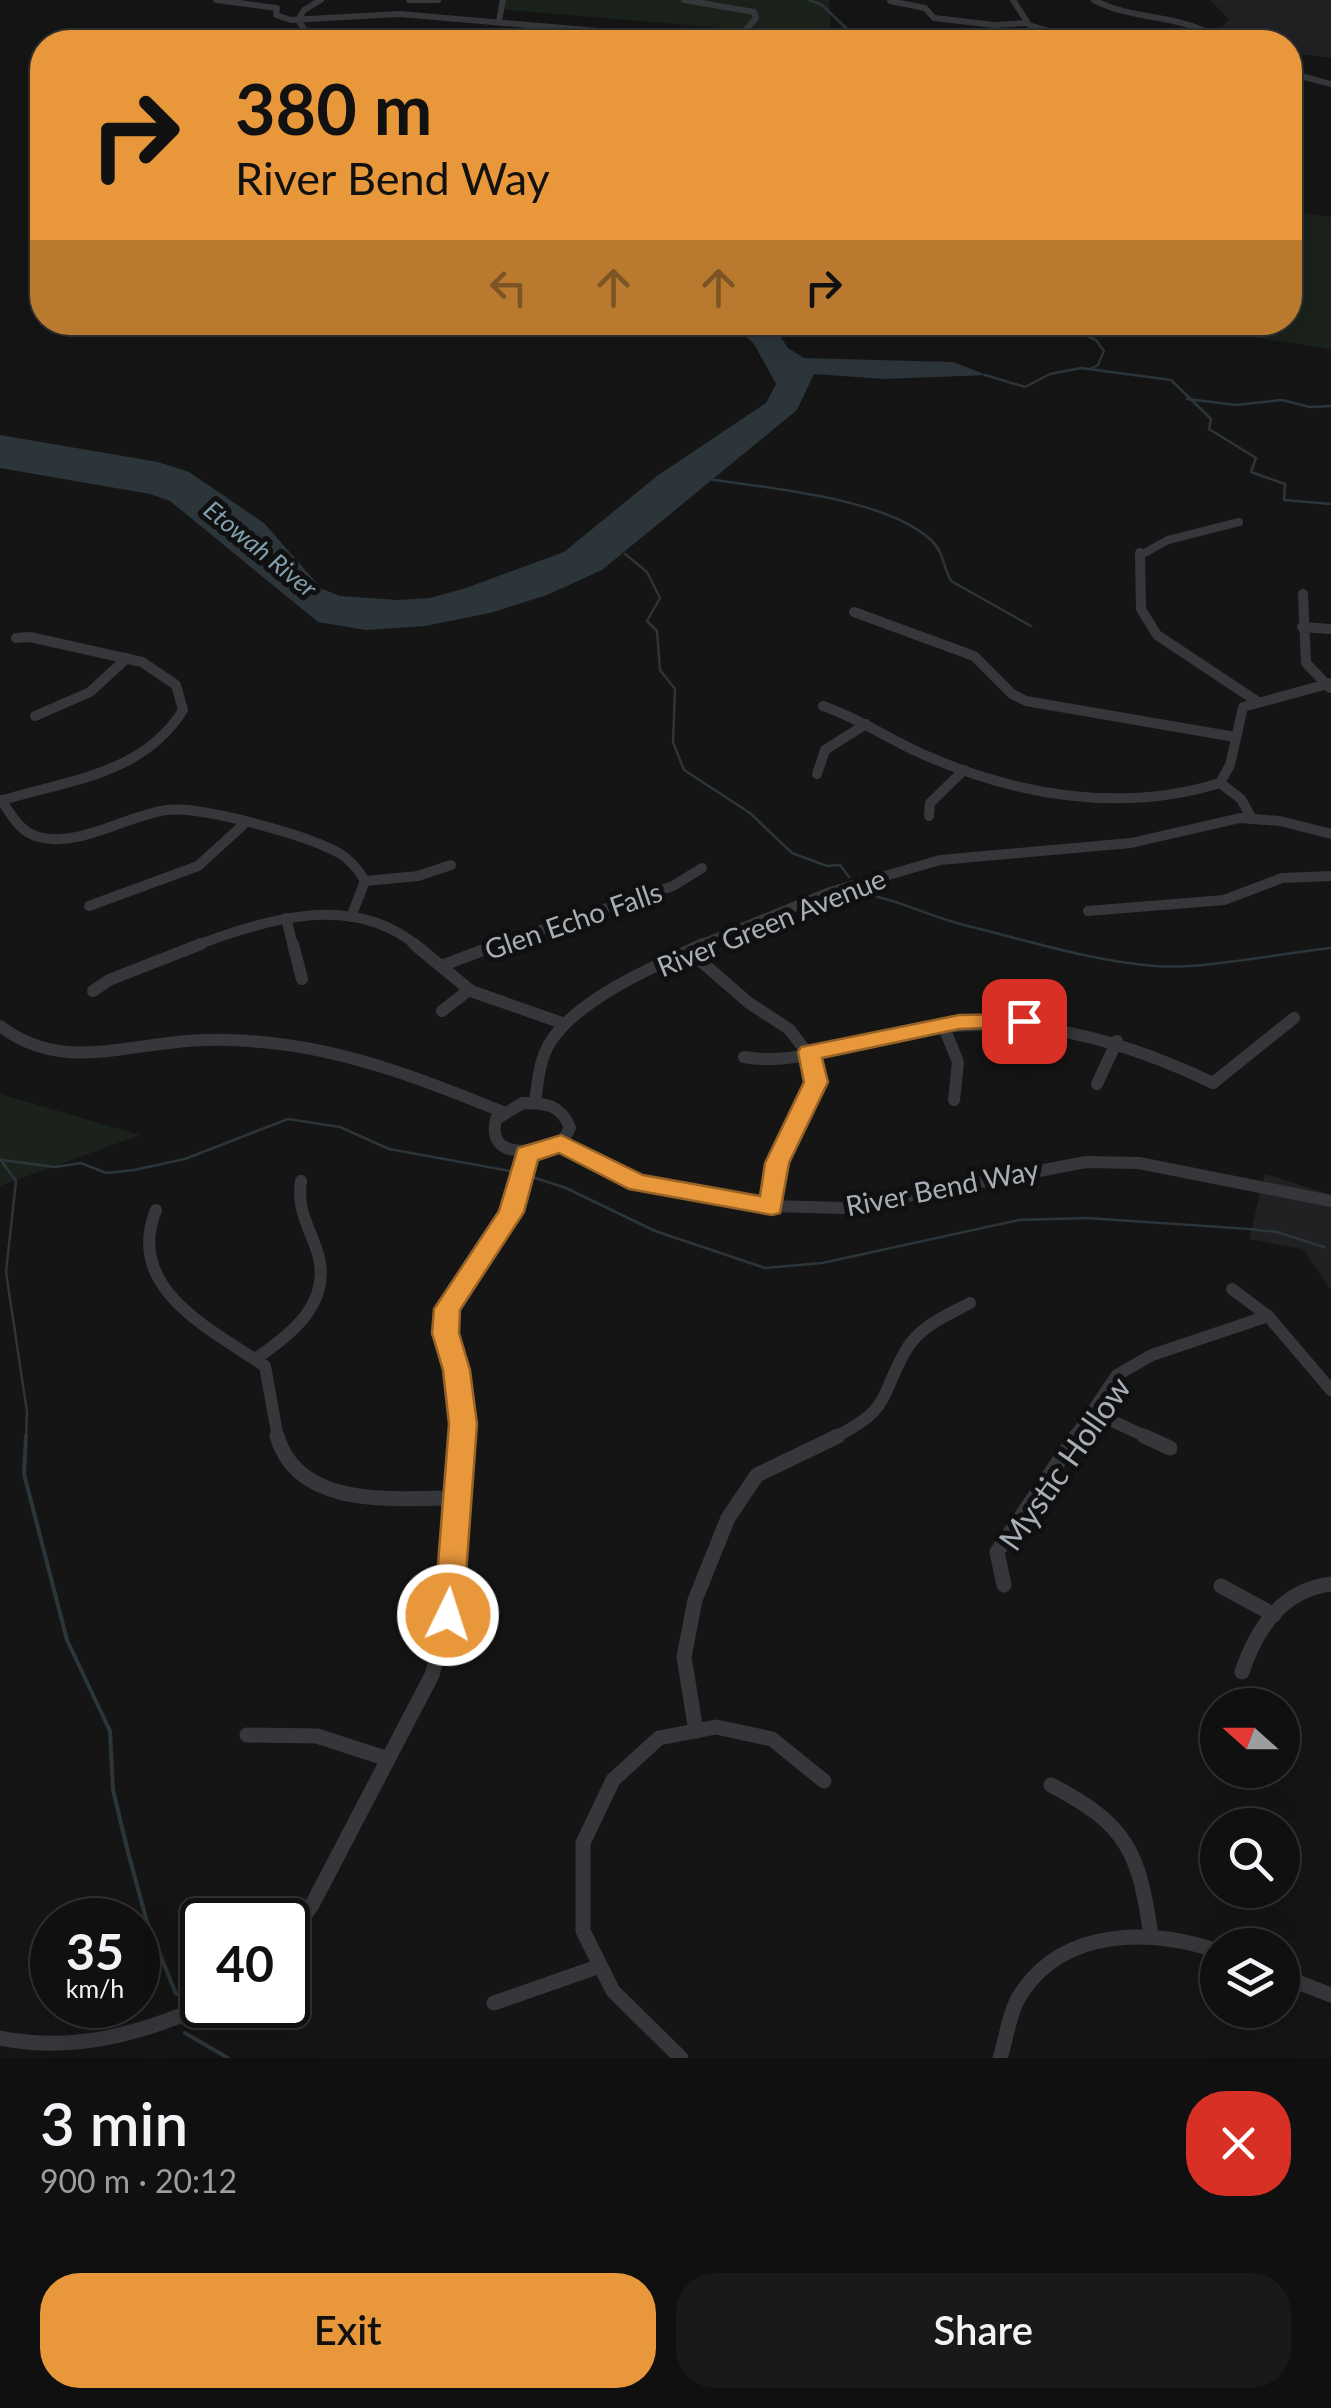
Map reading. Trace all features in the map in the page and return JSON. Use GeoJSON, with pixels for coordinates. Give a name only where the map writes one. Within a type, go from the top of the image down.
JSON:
{"type":"FeatureCollection","features":[{"type":"Feature","properties":{"kind":"street"},"geometry":{"type":"LineString","coordinates":[[216,0],[268,5],[276,8],[276,15],[298,20],[388,14],[598,30]]}},
{"type":"Feature","properties":{"kind":"street"},"geometry":{"type":"LineString","coordinates":[[298,20],[304,10],[322,0]]}},
{"type":"Feature","properties":{"kind":"street"},"geometry":{"type":"LineString","coordinates":[[408,0],[438,0]]}},
{"type":"Feature","properties":{"kind":"street"},"geometry":{"type":"LineString","coordinates":[[498,21],[503,0]]}},
{"type":"Feature","properties":{"kind":"street"},"geometry":{"type":"LineString","coordinates":[[684,0],[754,12],[756,18],[744,30]]}},
{"type":"Feature","properties":{"kind":"street"},"geometry":{"type":"LineString","coordinates":[[1013,0],[1023,26]]}},
{"type":"Feature","properties":{"kind":"street"},"geometry":{"type":"LineString","coordinates":[[1094,0],[1121,13],[1192,23],[1204,30]]}},
{"type":"Feature","properties":{"kind":"street"},"geometry":{"type":"LineString","coordinates":[[890,1],[925,8],[934,18],[1047,30]]}},
{"type":"Feature","properties":{"kind":"street"},"geometry":{"type":"LineString","coordinates":[[298,20],[305,30]]}},
{"type":"Feature","properties":{"kind":"street"},"geometry":{"type":"LineString","coordinates":[[1302,76],[1331,84]]}},
{"type":"Feature","properties":{"kind":"street"},"geometry":{"type":"LineString","coordinates":[[1239,522],[1168,540],[1141,552],[1137,562],[1141,609],[1157,635],[1258,702]]}},
{"type":"Feature","properties":{"kind":"street"},"geometry":{"type":"LineString","coordinates":[[1304,594],[1306,663],[1330,685]]}},
{"type":"Feature","properties":{"kind":"street"},"geometry":{"type":"LineString","coordinates":[[854,612],[953,644],[974,656],[1012,694],[1026,701],[1236,736]]}},
{"type":"Feature","properties":{"kind":"street"},"geometry":{"type":"LineString","coordinates":[[1302,626],[1331,629]]}},
{"type":"Feature","properties":{"kind":"street"},"geometry":{"type":"LineString","coordinates":[[16,638],[30,637],[142,662],[176,685],[183,710],[168,736],[133,760],[0,801],[28,833],[67,838],[148,812],[182,809],[341,852],[357,866],[365,881],[351,917]]}},
{"type":"Feature","properties":{"kind":"street"},"geometry":{"type":"LineString","coordinates":[[35,716],[90,692],[127,658]]}},
{"type":"Feature","properties":{"kind":"street"},"geometry":{"type":"LineString","coordinates":[[822,706],[964,770],[1070,795],[1186,797],[1220,783],[1233,766],[1243,706],[1330,685]]}},
{"type":"Feature","properties":{"kind":"street"},"geometry":{"type":"LineString","coordinates":[[817,774],[825,750],[866,724]]}},
{"type":"Feature","properties":{"kind":"street"},"geometry":{"type":"LineString","coordinates":[[930,816],[930,803],[964,770]]}},
{"type":"Feature","properties":{"kind":"street"},"geometry":{"type":"LineString","coordinates":[[1220,783],[1242,799],[1250,815]]}},
{"type":"Feature","properties":{"kind":"street","name":"River Green Avenue"},"geometry":{"type":"LineString","coordinates":[[535,1102],[550,1041],[564,1024],[608,992],[690,951],[846,886],[916,865],[1137,842],[1250,815],[1331,831]]}},
{"type":"Feature","properties":{"kind":"street"},"geometry":{"type":"LineString","coordinates":[[89,906],[198,866],[242,825]]}},
{"type":"Feature","properties":{"kind":"street"},"geometry":{"type":"LineString","coordinates":[[365,881],[418,876],[452,865]]}},
{"type":"Feature","properties":{"kind":"street","name":"Glen Echo Falls"},"geometry":{"type":"LineString","coordinates":[[440,966],[555,922],[673,886],[702,868]]}},
{"type":"Feature","properties":{"kind":"street"},"geometry":{"type":"LineString","coordinates":[[1088,911],[1224,900],[1282,878],[1331,876]]}},
{"type":"Feature","properties":{"kind":"street"},"geometry":{"type":"LineString","coordinates":[[93,991],[109,980],[286,918],[351,917],[379,922],[416,942],[470,990],[564,1024]]}},
{"type":"Feature","properties":{"kind":"street"},"geometry":{"type":"LineString","coordinates":[[286,918],[302,979]]}},
{"type":"Feature","properties":{"kind":"street"},"geometry":{"type":"LineString","coordinates":[[690,951],[749,1004],[789,1029],[809,1052],[816,1082],[777,1163],[772,1206]]}},
{"type":"Feature","properties":{"kind":"street"},"geometry":{"type":"LineString","coordinates":[[442,1012],[470,990]]}},
{"type":"Feature","properties":{"kind":"street"},"geometry":{"type":"LineString","coordinates":[[744,1056],[754,1060],[809,1052],[943,1025],[1024,1021],[1117,1041],[1157,1054],[1213,1082],[1294,1018]]}},
{"type":"Feature","properties":{"kind":"street"},"geometry":{"type":"LineString","coordinates":[[943,1025],[958,1062],[954,1100]]}},
{"type":"Feature","properties":{"kind":"street"},"geometry":{"type":"LineString","coordinates":[[0,1026],[15,1041],[50,1054],[79,1057],[174,1042],[235,1039],[306,1044],[431,1082],[502,1112],[535,1102],[556,1107],[569,1120],[561,1144],[527,1154],[506,1148],[494,1135],[502,1112]]}},
{"type":"Feature","properties":{"kind":"street"},"geometry":{"type":"LineString","coordinates":[[1097,1084],[1117,1041]]}},
{"type":"Feature","properties":{"kind":"street","name":"River Bend Way"},"geometry":{"type":"LineString","coordinates":[[561,1144],[638,1183],[772,1206],[845,1208],[1086,1162],[1139,1163],[1331,1201]]}},
{"type":"Feature","properties":{"kind":"street"},"geometry":{"type":"LineString","coordinates":[[310,1908],[432,1675],[448,1615],[463,1424],[456,1370],[446,1333],[447,1309],[511,1212],[527,1154]]}},
{"type":"Feature","properties":{"kind":"street"},"geometry":{"type":"LineString","coordinates":[[255,1360],[294,1333],[314,1309],[321,1283],[319,1253],[296,1206],[301,1181]]}},
{"type":"Feature","properties":{"kind":"street"},"geometry":{"type":"LineString","coordinates":[[156,1210],[146,1236],[149,1261],[173,1298],[264,1366],[274,1393],[282,1451],[304,1476],[334,1492],[457,1498]]}},
{"type":"Feature","properties":{"kind":"street"},"geometry":{"type":"LineString","coordinates":[[1232,1289],[1268,1316],[1331,1390]]}},
{"type":"Feature","properties":{"kind":"street"},"geometry":{"type":"LineString","coordinates":[[696,1731],[684,1657],[695,1600],[730,1514],[757,1476],[858,1426],[887,1398],[906,1348],[931,1323],[970,1303]]}},
{"type":"Feature","properties":{"kind":"street","name":"Mystic Hollow"},"geometry":{"type":"LineString","coordinates":[[1004,1585],[997,1552],[1117,1376],[1152,1355],[1268,1316]]}},
{"type":"Feature","properties":{"kind":"street"},"geometry":{"type":"LineString","coordinates":[[1092,1412],[1170,1448]]}},
{"type":"Feature","properties":{"kind":"street"},"geometry":{"type":"LineString","coordinates":[[1242,1672],[1248,1651],[1288,1596],[1313,1584],[1331,1584]]}},
{"type":"Feature","properties":{"kind":"street"},"geometry":{"type":"LineString","coordinates":[[1221,1586],[1274,1615]]}},
{"type":"Feature","properties":{"kind":"street"},"geometry":{"type":"LineString","coordinates":[[680,2058],[612,1992],[583,1931],[583,1843],[613,1780],[659,1738],[716,1727],[772,1739],[824,1781]]}},
{"type":"Feature","properties":{"kind":"street"},"geometry":{"type":"LineString","coordinates":[[247,1735],[316,1736],[388,1759]]}},
{"type":"Feature","properties":{"kind":"street"},"geometry":{"type":"LineString","coordinates":[[1051,1785],[1097,1807],[1126,1835],[1141,1867],[1151,1936]]}},
{"type":"Feature","properties":{"kind":"street"},"geometry":{"type":"LineString","coordinates":[[1000,2058],[1022,1992],[1062,1952],[1126,1935],[1185,1938],[1200,1943]]}},
{"type":"Feature","properties":{"kind":"street"},"geometry":{"type":"LineString","coordinates":[[494,2003],[600,1966]]}},
{"type":"Feature","properties":{"kind":"street"},"geometry":{"type":"LineString","coordinates":[[1300,1983],[1331,1995]]}},
{"type":"Feature","properties":{"kind":"street"},"geometry":{"type":"LineString","coordinates":[[0,2038],[60,2050],[133,2037],[180,2017]]}},
{"type":"Feature","properties":{"kind":"shaded area"},"geometry":{"type":"Polygon","coordinates":[[[500,0],[829,0],[831,30],[748,30],[497,9],[500,0]]]}},
{"type":"Feature","properties":{"kind":"shaded area"},"geometry":{"type":"Polygon","coordinates":[[[1210,0],[1331,0],[1331,58],[1302,54],[1302,30],[1220,30],[1229,19],[1210,0]]]}},
{"type":"Feature","properties":{"kind":"shaded area"},"geometry":{"type":"Polygon","coordinates":[[[1302,213],[1331,217],[1331,349],[1236,335],[1302,335],[1302,213]]]}},
{"type":"Feature","properties":{"kind":"shaded area"},"geometry":{"type":"Polygon","coordinates":[[[0,1094],[140,1135],[0,1186],[0,1094]]]}},
{"type":"Feature","properties":{"kind":"shaded area"},"geometry":{"type":"Polygon","coordinates":[[[1265,1174],[1331,1195],[1331,1290],[1303,1249],[1249,1239],[1265,1174]]]}},
{"type":"Feature","properties":{"kind":"water","name":"Etowah River"},"geometry":{"type":"Polygon","coordinates":[[[744,335],[779,335],[788,348],[804,358],[953,362],[987,375],[884,379],[814,374],[797,410],[602,570],[547,595],[490,613],[425,626],[366,630],[318,622],[170,501],[150,494],[0,468],[0,435],[158,462],[189,472],[264,523],[322,589],[340,596],[430,598],[564,552],[657,476],[766,403],[776,384],[754,344],[744,335]]]}},
{"type":"Feature","properties":{"kind":"waterway"},"geometry":{"type":"LineString","coordinates":[[809,0],[822,5],[847,29],[857,30]]}},
{"type":"Feature","properties":{"kind":"waterway"},"geometry":{"type":"LineString","coordinates":[[1085,335],[1096,340],[1104,351],[1098,365],[1090,369]]}},
{"type":"Feature","properties":{"kind":"waterway"},"geometry":{"type":"LineString","coordinates":[[985,375],[1025,387],[1050,374],[1081,368],[1171,380],[1191,399]]}},
{"type":"Feature","properties":{"kind":"waterway"},"geometry":{"type":"LineString","coordinates":[[1187,399],[1191,399]]}},
{"type":"Feature","properties":{"kind":"waterway"},"geometry":{"type":"LineString","coordinates":[[1191,399],[1236,405],[1282,400],[1310,407],[1331,406]]}},
{"type":"Feature","properties":{"kind":"waterway"},"geometry":{"type":"LineString","coordinates":[[1191,399],[1211,419],[1209,429],[1256,458],[1251,472],[1285,484],[1284,500],[1331,504]]}},
{"type":"Feature","properties":{"kind":"waterway"},"geometry":{"type":"LineString","coordinates":[[708,479],[825,497],[886,514],[931,540],[951,581],[1031,626]]}},
{"type":"Feature","properties":{"kind":"waterway"},"geometry":{"type":"LineString","coordinates":[[625,554],[647,572],[660,598],[647,621],[657,631],[660,670],[675,689],[673,742],[684,770],[750,813],[792,853],[827,866],[840,865],[849,877]]}},
{"type":"Feature","properties":{"kind":"waterway"},"geometry":{"type":"LineString","coordinates":[[858,893],[1037,944],[1155,966],[1195,966],[1331,948]]}},
{"type":"Feature","properties":{"kind":"waterway"},"geometry":{"type":"LineString","coordinates":[[2,1160],[55,1167],[81,1163],[106,1173],[134,1170],[185,1159],[288,1119],[340,1127],[389,1149],[516,1172]]}},
{"type":"Feature","properties":{"kind":"waterway"},"geometry":{"type":"LineString","coordinates":[[0,1159],[16,1181],[6,1272],[27,1412],[26,1438]]}},
{"type":"Feature","properties":{"kind":"waterway"},"geometry":{"type":"LineString","coordinates":[[529,1176],[566,1188],[655,1231],[765,1268],[822,1263],[1019,1220],[1087,1218],[1249,1229],[1277,1232],[1324,1247]]}},
{"type":"Feature","properties":{"kind":"waterway"},"geometry":{"type":"LineString","coordinates":[[26,1436],[24,1474],[67,1640],[110,1731],[113,1790],[128,1852],[147,1922],[176,1994]]}},
{"type":"Feature","properties":{"kind":"waterway"},"geometry":{"type":"LineString","coordinates":[[185,2033],[228,2058]]}},
{"type":"Feature","properties":{"kind":"route"},"geometry":{"type":"LineString","coordinates":[[448,1615],[463,1424],[456,1370],[446,1333],[447,1309],[458,1286],[494,1243],[511,1212],[527,1154],[540,1154],[561,1144],[638,1183],[696,1196],[772,1206],[777,1163],[816,1082],[815,1063],[809,1052],[959,1022],[1024,1021]]}}]}
